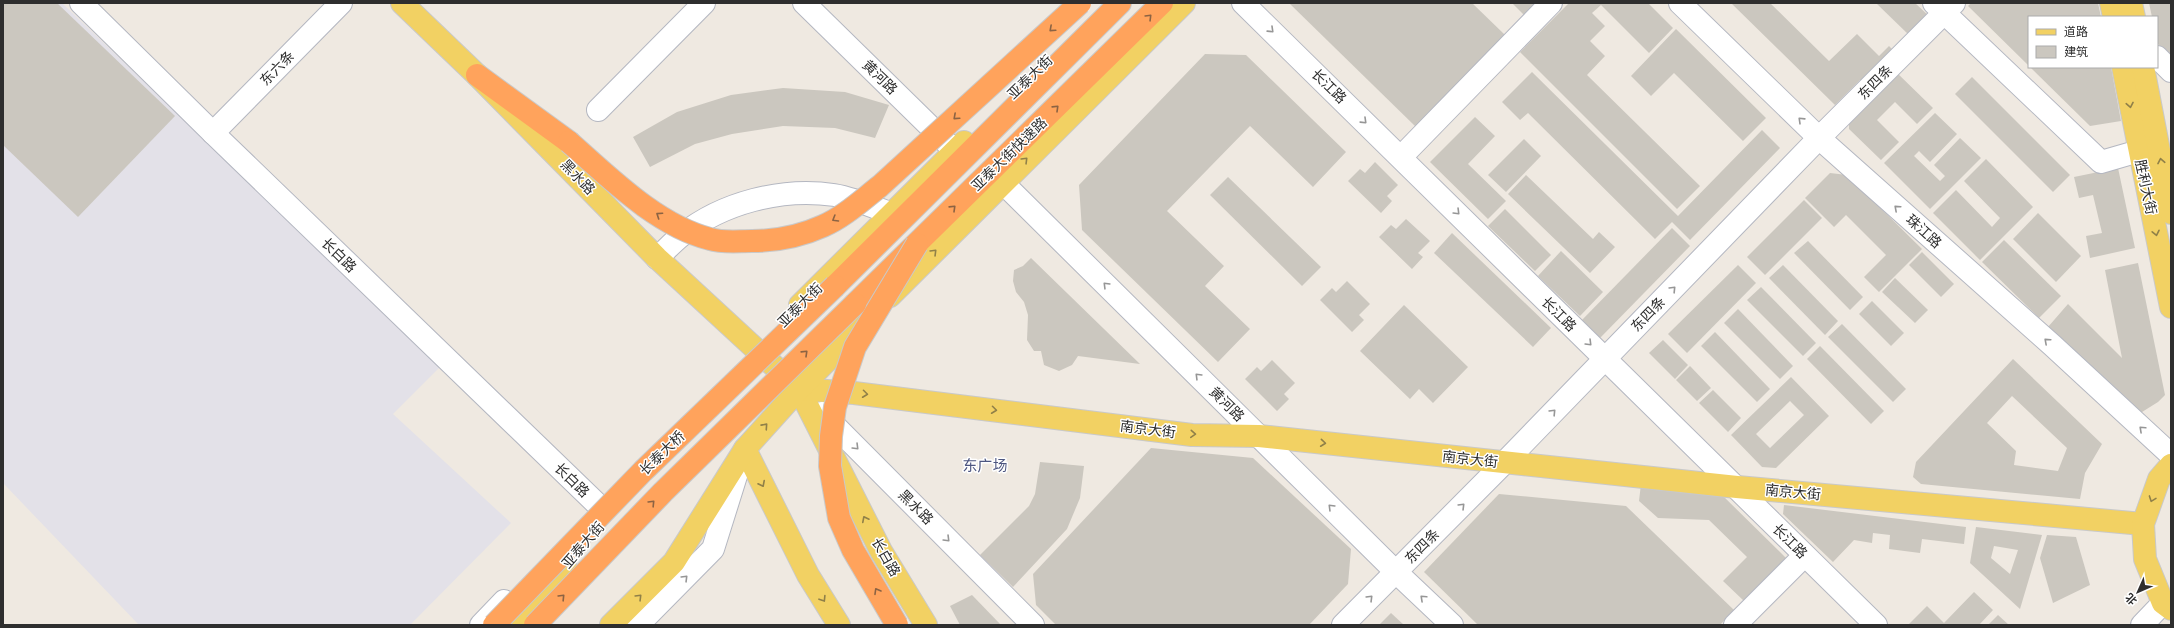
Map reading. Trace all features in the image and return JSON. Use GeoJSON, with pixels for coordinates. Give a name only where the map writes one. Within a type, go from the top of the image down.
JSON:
{"type":"FeatureCollection","features":[{"type":"Feature","properties":{"kind":"highway"},"geometry":{"type":"LineString","coordinates":[[477,75],[568,142],[629,195],[664,219],[695,234],[710,239],[727,241],[761,241],[795,236],[823,226],[847,212],[880,186],[1080,3]]}},
{"type":"Feature","properties":{"kind":"highway","name":"亚泰大街快速路"},"geometry":{"type":"LineString","coordinates":[[834,286],[1120,3]]}},
{"type":"Feature","properties":{"kind":"highway","name":"亚泰大街快速路"},"geometry":{"type":"LineString","coordinates":[[855,304],[1162,3]]}},
{"type":"Feature","properties":{"kind":"highway"},"geometry":{"type":"LineString","coordinates":[[897,625],[853,550],[839,518],[830,466],[831,436],[835,407],[855,347],[917,244]]}},
{"type":"Feature","properties":{"kind":"highway","name":"长泰大桥"},"geometry":{"type":"LineString","coordinates":[[494,625],[643,471],[834,286]]}},
{"type":"Feature","properties":{"kind":"highway","name":"长泰大桥"},"geometry":{"type":"LineString","coordinates":[[535,625],[663,492],[855,304]]}},
{"type":"Feature","properties":{"kind":"main road","name":"黑水路"},"geometry":{"type":"LineString","coordinates":[[402,3],[477,75],[657,258],[755,350]]}},
{"type":"Feature","properties":{"kind":"main road","name":"亚泰大街"},"geometry":{"type":"LineString","coordinates":[[512,625],[755,350],[1106,3]]}},
{"type":"Feature","properties":{"kind":"main road"},"geometry":{"type":"LineString","coordinates":[[611,625],[674,562],[745,449],[799,389],[1184,3]]}},
{"type":"Feature","properties":{"kind":"main road"},"geometry":{"type":"LineString","coordinates":[[2111,3],[2114,16]]}},
{"type":"Feature","properties":{"kind":"main road"},"geometry":{"type":"LineString","coordinates":[[2131,3],[2134,16]]}},
{"type":"Feature","properties":{"kind":"main road","name":"胜利大街"},"geometry":{"type":"LineString","coordinates":[[2123,68],[2171,307]]}},
{"type":"Feature","properties":{"kind":"main road","name":"胜利大街"},"geometry":{"type":"LineString","coordinates":[[2143,68],[2171,213]]}},
{"type":"Feature","properties":{"kind":"main road","name":"长白路"},"geometry":{"type":"LineString","coordinates":[[755,350],[799,389],[881,551],[926,625]]}},
{"type":"Feature","properties":{"kind":"main road","name":"南京大街"},"geometry":{"type":"LineString","coordinates":[[799,389],[862,394],[1192,435],[1259,436],[1737,487],[2143,524]]}},
{"type":"Feature","properties":{"kind":"main road"},"geometry":{"type":"LineString","coordinates":[[745,449],[808,575],[839,625]]}},
{"type":"Feature","properties":{"kind":"main road"},"geometry":{"type":"LineString","coordinates":[[2167,606],[2145,559],[2143,524],[2159,479],[2171,465]]}},
{"type":"Feature","properties":{"kind":"street","name":"长白路"},"geometry":{"type":"LineString","coordinates":[[81,3],[213,133],[598,505]]}},
{"type":"Feature","properties":{"kind":"street","name":"东六条"},"geometry":{"type":"LineString","coordinates":[[213,133],[340,3]]}},
{"type":"Feature","properties":{"kind":"street"},"geometry":{"type":"LineString","coordinates":[[598,110],[704,3]]}},
{"type":"Feature","properties":{"kind":"street","name":"黄河路"},"geometry":{"type":"LineString","coordinates":[[804,3],[955,151]]}},
{"type":"Feature","properties":{"kind":"street","name":"长江路"},"geometry":{"type":"LineString","coordinates":[[1243,3],[1401,157],[1604,359],[1737,487],[1804,556],[1876,625]]}},
{"type":"Feature","properties":{"kind":"street"},"geometry":{"type":"LineString","coordinates":[[1401,157],[1551,3]]}},
{"type":"Feature","properties":{"kind":"street","name":"珠江路"},"geometry":{"type":"LineString","coordinates":[[1680,3],[1819,138],[2052,345],[2171,455]]}},
{"type":"Feature","properties":{"kind":"street"},"geometry":{"type":"LineString","coordinates":[[1944,6],[2101,162],[2139,151]]}},
{"type":"Feature","properties":{"kind":"street","name":"东四条"},"geometry":{"type":"LineString","coordinates":[[1343,625],[1504,463],[1819,138],[1944,6]]}},
{"type":"Feature","properties":{"kind":"street"},"geometry":{"type":"LineString","coordinates":[[2158,58],[2171,71]]}},
{"type":"Feature","properties":{"kind":"street","name":"黄河路"},"geometry":{"type":"LineString","coordinates":[[1003,183],[1396,572],[1452,625]]}},
{"type":"Feature","properties":{"kind":"street"},"geometry":{"type":"LineString","coordinates":[[657,258],[688,231],[718,213],[754,200],[793,193],[834,195],[892,214]]}},
{"type":"Feature","properties":{"kind":"street"},"geometry":{"type":"LineString","coordinates":[[481,625],[598,505],[755,350]]}},
{"type":"Feature","properties":{"kind":"street","name":"黑水路"},"geometry":{"type":"LineString","coordinates":[[799,389],[1033,625]]}},
{"type":"Feature","properties":{"kind":"street"},"geometry":{"type":"LineString","coordinates":[[638,625],[713,549],[745,449]]}},
{"type":"Feature","properties":{"kind":"street"},"geometry":{"type":"LineString","coordinates":[[1735,625],[1804,556]]}},
{"type":"Feature","properties":{"kind":"street"},"geometry":{"type":"LineString","coordinates":[[2142,625],[2167,606]]}},
{"type":"Feature","properties":{"kind":"shaded area"},"geometry":{"type":"Polygon","coordinates":[[[3,3],[62,3],[441,366],[393,414],[511,523],[410,625],[139,625],[3,483],[3,3]]]}},
{"type":"Feature","properties":{"kind":"building"},"geometry":{"type":"Polygon","coordinates":[[[3,3],[57,3],[175,116],[78,217],[3,145],[3,3]]]}},
{"type":"Feature","properties":{"kind":"building"},"geometry":{"type":"Polygon","coordinates":[[[1289,3],[1472,3],[1505,35],[1416,127],[1289,3]]]}},
{"type":"Feature","properties":{"kind":"building"},"geometry":{"type":"Polygon","coordinates":[[[1512,3],[1536,3],[1524,15],[1512,3]]]}},
{"type":"Feature","properties":{"kind":"building"},"geometry":{"type":"Polygon","coordinates":[[[1569,3],[1648,3],[1673,28],[1649,53],[1601,5],[1592,13],[1605,26],[1590,41],[1605,56],[1587,75],[1700,186],[1677,209],[1520,52],[1569,3]]]}},
{"type":"Feature","properties":{"kind":"building"},"geometry":{"type":"Polygon","coordinates":[[[1731,3],[1770,3],[1829,61],[1857,34],[1879,56],[1889,46],[1896,53],[1864,84],[1860,80],[1835,105],[1731,3]]]}},
{"type":"Feature","properties":{"kind":"building"},"geometry":{"type":"Polygon","coordinates":[[[1876,3],[1915,3],[1930,17],[1910,36],[1876,3]]]}},
{"type":"Feature","properties":{"kind":"building"},"geometry":{"type":"Polygon","coordinates":[[[1971,3],[2098,3],[2101,16],[2028,16],[2028,65],[1968,6],[1971,3]]]}},
{"type":"Feature","properties":{"kind":"building"},"geometry":{"type":"Polygon","coordinates":[[[2149,3],[2171,3],[2171,57],[2158,44],[2158,16],[2152,16],[2149,3]]]}},
{"type":"Feature","properties":{"kind":"building"},"geometry":{"type":"Polygon","coordinates":[[[1676,29],[1766,118],[1743,141],[1674,73],[1651,96],[1631,76],[1676,29]]]}},
{"type":"Feature","properties":{"kind":"building"},"geometry":{"type":"Polygon","coordinates":[[[1205,54],[1246,55],[1346,152],[1313,187],[1250,126],[1167,211],[1224,266],[1205,286],[1250,329],[1218,362],[1082,230],[1079,185],[1205,54]]]}},
{"type":"Feature","properties":{"kind":"building"},"geometry":{"type":"Polygon","coordinates":[[[2031,68],[2111,68],[2121,121],[2090,126],[2031,68]]]}},
{"type":"Feature","properties":{"kind":"building"},"geometry":{"type":"Polygon","coordinates":[[[1894,70],[1933,108],[1917,124],[1895,102],[1877,120],[1899,142],[1881,160],[1849,129],[1849,117],[1894,70]]]}},
{"type":"Feature","properties":{"kind":"building"},"geometry":{"type":"Polygon","coordinates":[[[1532,72],[1678,216],[1762,130],[1780,148],[1690,240],[1672,222],[1655,239],[1528,113],[1520,120],[1502,102],[1532,72]]]}},
{"type":"Feature","properties":{"kind":"building"},"geometry":{"type":"Polygon","coordinates":[[[1972,77],[2070,175],[2053,192],[1955,94],[1972,77]]]}},
{"type":"Feature","properties":{"kind":"building"},"geometry":{"type":"Polygon","coordinates":[[[783,88],[845,92],[889,105],[875,138],[835,128],[783,126],[732,134],[695,144],[650,167],[633,137],[677,112],[731,95],[783,88]]]}},
{"type":"Feature","properties":{"kind":"building"},"geometry":{"type":"Polygon","coordinates":[[[1935,113],[1957,134],[1930,162],[1919,151],[1914,156],[1940,181],[1945,176],[1934,165],[1960,138],[1981,158],[1930,209],[1884,163],[1935,113]]]}},
{"type":"Feature","properties":{"kind":"building"},"geometry":{"type":"Polygon","coordinates":[[[1475,117],[1495,136],[1468,164],[1506,201],[1488,219],[1430,162],[1475,117]]]}},
{"type":"Feature","properties":{"kind":"building"},"geometry":{"type":"Polygon","coordinates":[[[1524,139],[1541,156],[1506,192],[1488,175],[1524,139]]]}},
{"type":"Feature","properties":{"kind":"building"},"geometry":{"type":"Polygon","coordinates":[[[1986,159],[2033,207],[1980,260],[1933,213],[1956,190],[1992,227],[2000,218],[1964,181],[1986,159]]]}},
{"type":"Feature","properties":{"kind":"building"},"geometry":{"type":"Polygon","coordinates":[[[1375,162],[1398,185],[1387,196],[1392,201],[1381,213],[1348,181],[1360,169],[1365,173],[1375,162]]]}},
{"type":"Feature","properties":{"kind":"building"},"geometry":{"type":"Polygon","coordinates":[[[2118,168],[2135,248],[2090,258],[2086,236],[2102,233],[2093,195],[2079,198],[2074,177],[2118,168]]]}},
{"type":"Feature","properties":{"kind":"building"},"geometry":{"type":"Polygon","coordinates":[[[1830,173],[1847,175],[1922,249],[1879,292],[1864,277],[1886,255],[1846,215],[1834,227],[1805,198],[1830,173]]]}},
{"type":"Feature","properties":{"kind":"building"},"geometry":{"type":"Polygon","coordinates":[[[1526,175],[1593,239],[1599,232],[1615,247],[1590,273],[1508,194],[1526,175]]]}},
{"type":"Feature","properties":{"kind":"building"},"geometry":{"type":"Polygon","coordinates":[[[1228,177],[1321,267],[1302,286],[1210,195],[1228,177]]]}},
{"type":"Feature","properties":{"kind":"building"},"geometry":{"type":"Polygon","coordinates":[[[1804,200],[1822,218],[1765,275],[1747,257],[1804,200]]]}},
{"type":"Feature","properties":{"kind":"building"},"geometry":{"type":"Polygon","coordinates":[[[1505,209],[1551,255],[1535,271],[1488,226],[1505,209]]]}},
{"type":"Feature","properties":{"kind":"building"},"geometry":{"type":"Polygon","coordinates":[[[2038,213],[2081,256],[2056,282],[2013,239],[2038,213]]]}},
{"type":"Feature","properties":{"kind":"building"},"geometry":{"type":"Polygon","coordinates":[[[1406,219],[1430,241],[1418,253],[1423,257],[1412,269],[1379,237],[1391,225],[1396,229],[1406,219]]]}},
{"type":"Feature","properties":{"kind":"building"},"geometry":{"type":"Polygon","coordinates":[[[1672,228],[1690,246],[1600,338],[1582,320],[1672,228]]]}},
{"type":"Feature","properties":{"kind":"building"},"geometry":{"type":"Polygon","coordinates":[[[1452,233],[1551,328],[1533,347],[1434,253],[1452,233]]]}},
{"type":"Feature","properties":{"kind":"building"},"geometry":{"type":"Polygon","coordinates":[[[2004,240],[2061,296],[2039,318],[1982,262],[2004,240]]]}},
{"type":"Feature","properties":{"kind":"building"},"geometry":{"type":"Polygon","coordinates":[[[1808,241],[1863,297],[1850,310],[1794,253],[1808,241]]]}},
{"type":"Feature","properties":{"kind":"building"},"geometry":{"type":"Polygon","coordinates":[[[1561,251],[1603,292],[1580,316],[1538,276],[1561,251]]]}},
{"type":"Feature","properties":{"kind":"building"},"geometry":{"type":"Polygon","coordinates":[[[1922,252],[1954,284],[1941,297],[1909,265],[1922,252]]]}},
{"type":"Feature","properties":{"kind":"building"},"geometry":{"type":"Polygon","coordinates":[[[1031,258],[1140,364],[1078,356],[1072,365],[1059,371],[1044,365],[1041,351],[1034,351],[1027,340],[1028,315],[1024,302],[1016,292],[1013,281],[1014,270],[1023,266],[1031,258]]]}},
{"type":"Feature","properties":{"kind":"building"},"geometry":{"type":"Polygon","coordinates":[[[2138,263],[2165,395],[2158,402],[2142,412],[2133,411],[2048,327],[2068,304],[2122,358],[2105,270],[2138,263]]]}},
{"type":"Feature","properties":{"kind":"building"},"geometry":{"type":"Polygon","coordinates":[[[1738,265],[1756,283],[1687,353],[1668,334],[1738,265]]]}},
{"type":"Feature","properties":{"kind":"building"},"geometry":{"type":"Polygon","coordinates":[[[1783,265],[1838,321],[1825,335],[1769,278],[1783,265]]]}},
{"type":"Feature","properties":{"kind":"building"},"geometry":{"type":"Polygon","coordinates":[[[1895,278],[1928,310],[1915,323],[1882,292],[1895,278]]]}},
{"type":"Feature","properties":{"kind":"building"},"geometry":{"type":"Polygon","coordinates":[[[1347,281],[1370,304],[1359,315],[1364,320],[1352,332],[1320,300],[1332,288],[1336,292],[1347,281]]]}},
{"type":"Feature","properties":{"kind":"building"},"geometry":{"type":"Polygon","coordinates":[[[1761,287],[1816,343],[1803,356],[1747,300],[1761,287]]]}},
{"type":"Feature","properties":{"kind":"building"},"geometry":{"type":"Polygon","coordinates":[[[1872,301],[1904,333],[1891,346],[1859,314],[1872,301]]]}},
{"type":"Feature","properties":{"kind":"building"},"geometry":{"type":"Polygon","coordinates":[[[1404,305],[1468,367],[1433,403],[1419,389],[1410,399],[1360,351],[1404,305]]]}},
{"type":"Feature","properties":{"kind":"building"},"geometry":{"type":"Polygon","coordinates":[[[1738,309],[1793,366],[1780,379],[1724,323],[1738,309]]]}},
{"type":"Feature","properties":{"kind":"building"},"geometry":{"type":"Polygon","coordinates":[[[1842,324],[1906,389],[1893,402],[1828,337],[1842,324]]]}},
{"type":"Feature","properties":{"kind":"building"},"geometry":{"type":"Polygon","coordinates":[[[1715,332],[1770,389],[1757,402],[1701,346],[1715,332]]]}},
{"type":"Feature","properties":{"kind":"building"},"geometry":{"type":"Polygon","coordinates":[[[1663,340],[1688,365],[1675,379],[1649,353],[1663,340]]]}},
{"type":"Feature","properties":{"kind":"building"},"geometry":{"type":"Polygon","coordinates":[[[1820,346],[1884,411],[1871,424],[1807,359],[1820,346]]]}},
{"type":"Feature","properties":{"kind":"building"},"geometry":{"type":"Polygon","coordinates":[[[2013,359],[2102,444],[2085,473],[2080,499],[1921,484],[1913,477],[1916,462],[2013,359]],[[2012,396],[1987,423],[2016,451],[2014,465],[2058,471],[2067,448],[2012,396]]]}},
{"type":"Feature","properties":{"kind":"building"},"geometry":{"type":"Polygon","coordinates":[[[1272,360],[1295,383],[1284,394],[1289,399],[1277,411],[1245,379],[1257,367],[1261,371],[1272,360]]]}},
{"type":"Feature","properties":{"kind":"building"},"geometry":{"type":"Polygon","coordinates":[[[1690,366],[1711,388],[1697,401],[1676,380],[1690,366]]]}},
{"type":"Feature","properties":{"kind":"building"},"geometry":{"type":"Polygon","coordinates":[[[1791,377],[1829,416],[1776,468],[1762,467],[1731,435],[1791,377]],[[1790,401],[1756,434],[1770,448],[1804,415],[1790,401]]]}},
{"type":"Feature","properties":{"kind":"building"},"geometry":{"type":"Polygon","coordinates":[[[1713,390],[1741,418],[1728,432],[1699,403],[1713,390]]]}},
{"type":"Feature","properties":{"kind":"building"},"geometry":{"type":"Polygon","coordinates":[[[1151,448],[1253,458],[1351,549],[1348,584],[1309,625],[1056,625],[1036,605],[1033,574],[1151,448]]]}},
{"type":"Feature","properties":{"kind":"building"},"geometry":{"type":"Polygon","coordinates":[[[1040,462],[1084,466],[1080,498],[1067,529],[1013,587],[980,555],[1029,506],[1035,494],[1040,462]]]}},
{"type":"Feature","properties":{"kind":"building"},"geometry":{"type":"Polygon","coordinates":[[[1641,484],[1720,493],[1786,558],[1744,601],[1723,581],[1747,557],[1709,520],[1658,518],[1639,501],[1641,484]]]}},
{"type":"Feature","properties":{"kind":"building"},"geometry":{"type":"Polygon","coordinates":[[[1499,494],[1626,506],[1734,610],[1720,625],[1478,625],[1424,572],[1499,494]]]}},
{"type":"Feature","properties":{"kind":"building"},"geometry":{"type":"Polygon","coordinates":[[[1784,505],[1966,527],[1964,544],[1922,539],[1920,553],[1889,549],[1890,535],[1873,533],[1872,543],[1854,540],[1833,562],[1783,514],[1784,505]]]}},
{"type":"Feature","properties":{"kind":"building"},"geometry":{"type":"Polygon","coordinates":[[[1976,527],[2042,535],[2020,609],[1970,563],[1976,527]],[[1994,546],[1991,558],[2010,574],[2018,550],[1994,546]]]}},
{"type":"Feature","properties":{"kind":"building"},"geometry":{"type":"Polygon","coordinates":[[[2047,535],[2076,537],[2090,585],[2053,603],[2040,558],[2047,535]]]}},
{"type":"Feature","properties":{"kind":"building"},"geometry":{"type":"Polygon","coordinates":[[[1974,592],[1993,610],[1979,625],[1908,625],[1927,606],[1944,623],[1974,592]]]}},
{"type":"Feature","properties":{"kind":"building"},"geometry":{"type":"Polygon","coordinates":[[[972,595],[1001,625],[960,625],[950,606],[972,595]]]}},
{"type":"Feature","properties":{"kind":"building"},"geometry":{"type":"Polygon","coordinates":[[[1391,613],[1404,625],[1379,625],[1391,613]]]}},
{"type":"Feature","properties":{"kind":"building"},"geometry":{"type":"Polygon","coordinates":[[[1998,615],[2009,625],[1988,625],[1998,615]]]}},
{"type":"Feature","properties":{"kind":"district","name":"东广场"},"geometry":{"type":"Point","coordinates":[985,465]}}]}
